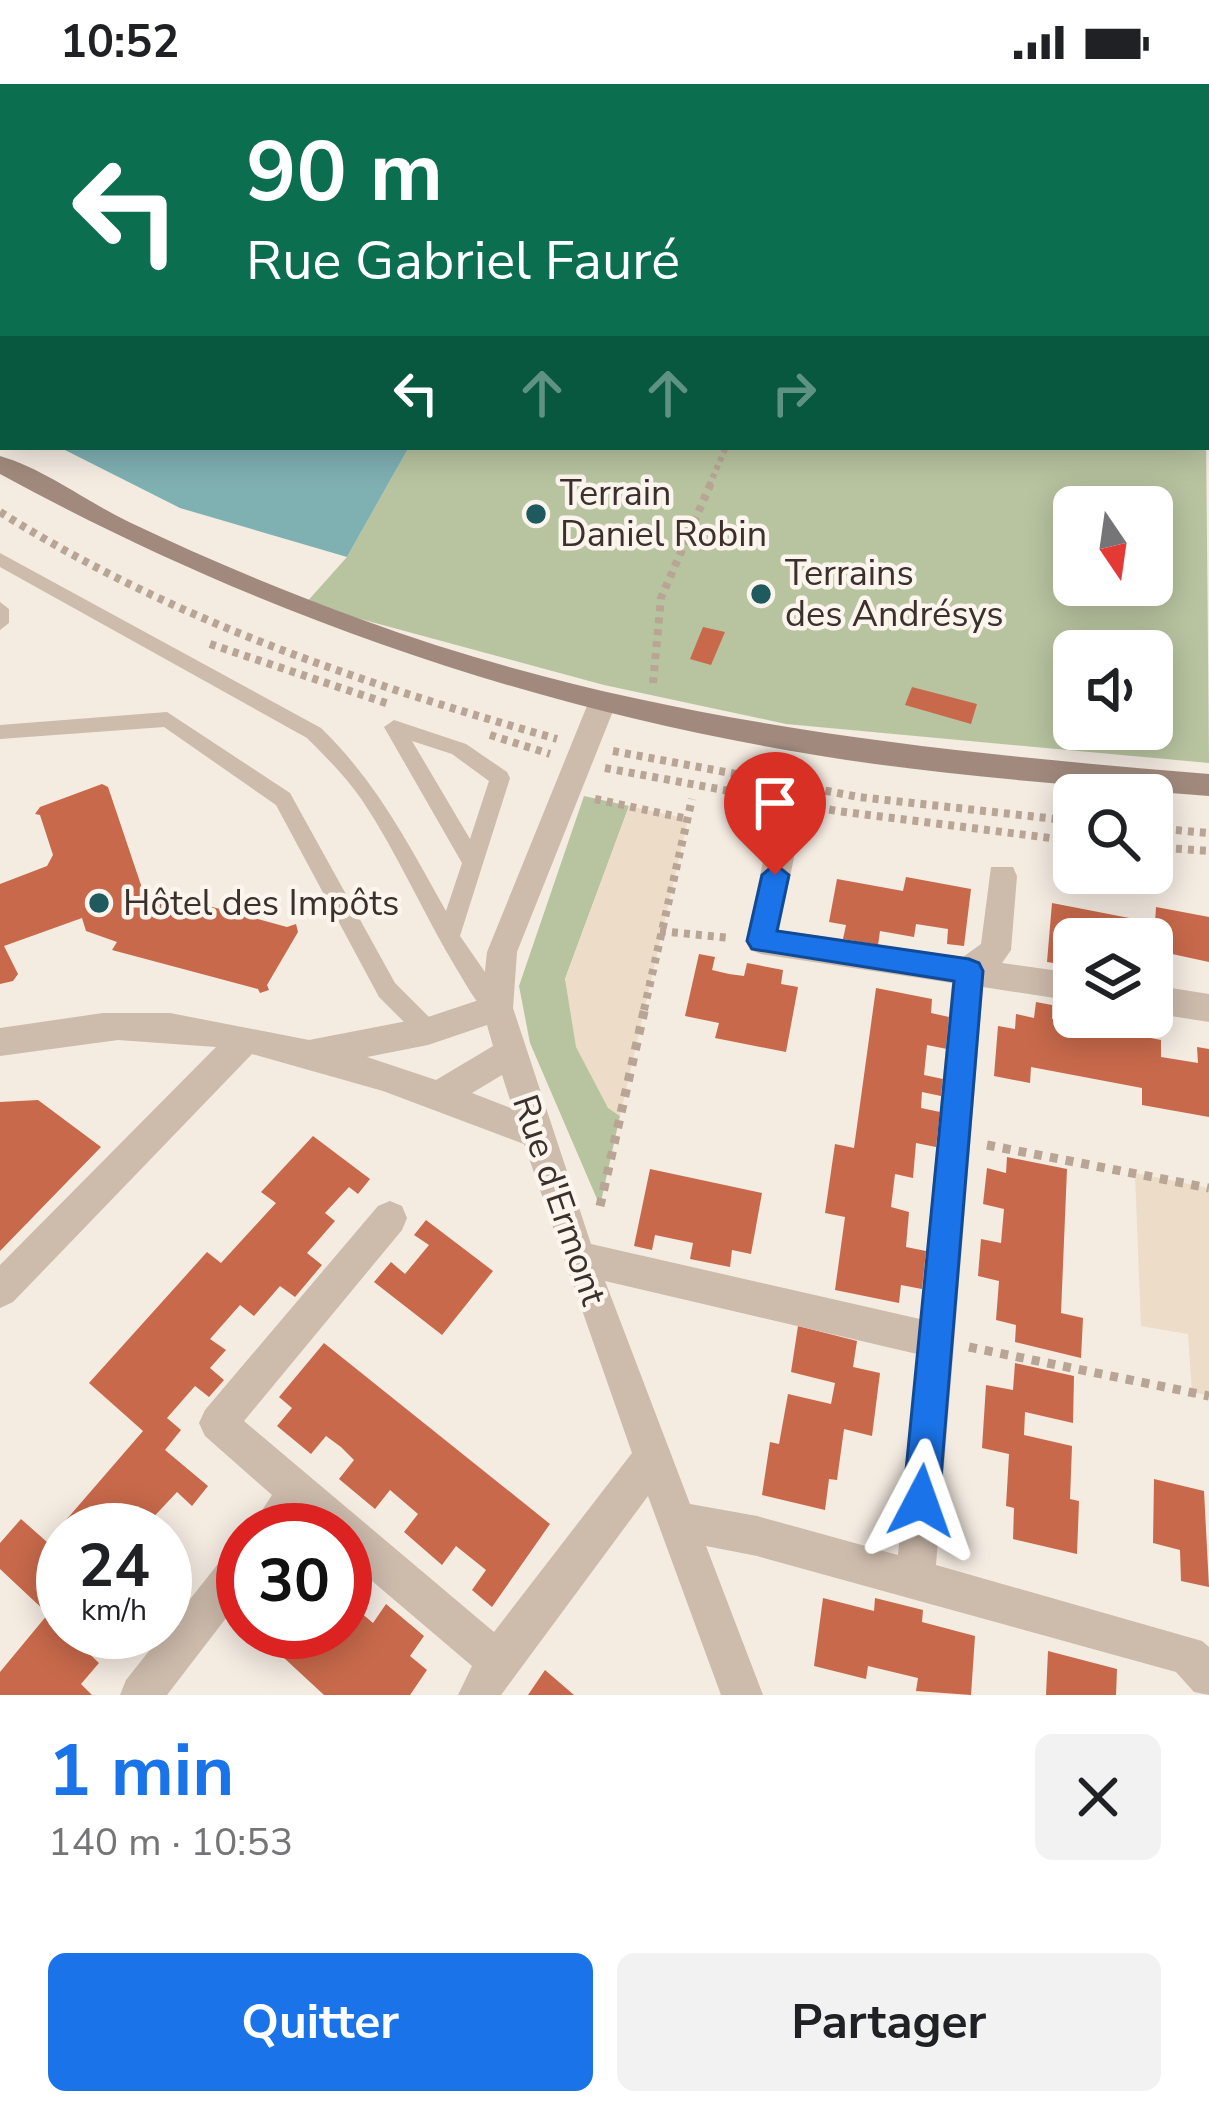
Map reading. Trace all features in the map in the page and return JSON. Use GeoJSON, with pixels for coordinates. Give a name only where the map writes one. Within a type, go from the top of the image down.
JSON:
{"type":"FeatureCollection","features":[{"type":"Feature","properties":{"kind":"street"},"geometry":{"type":"LineString","coordinates":[[0,464],[156,548],[275,599],[411,647],[603,701],[918,758],[1209,785]]}},
{"type":"Feature","properties":{"kind":"street","name":"Rue d'Ermont"},"geometry":{"type":"LineString","coordinates":[[603,701],[502,952],[497,1008],[534,1132],[651,1460],[742,1695]]}},
{"type":"Feature","properties":{"kind":"street"},"geometry":{"type":"LineString","coordinates":[[782,843],[761,941],[1053,984]]}},
{"type":"Feature","properties":{"kind":"street"},"geometry":{"type":"LineString","coordinates":[[915,1581],[969,971],[996,950],[1002,876]]}},
{"type":"Feature","properties":{"kind":"street"},"geometry":{"type":"LineString","coordinates":[[1173,1002],[1209,1008]]}},
{"type":"Feature","properties":{"kind":"street"},"geometry":{"type":"LineString","coordinates":[[309,1053],[428,1030],[497,1008]]}},
{"type":"Feature","properties":{"kind":"street"},"geometry":{"type":"LineString","coordinates":[[0,1042],[117,1026],[183,1029],[309,1053],[534,1132]]}},
{"type":"Feature","properties":{"kind":"street"},"geometry":{"type":"LineString","coordinates":[[0,1290],[244,1041]]}},
{"type":"Feature","properties":{"kind":"street"},"geometry":{"type":"LineString","coordinates":[[439,1096],[509,1054]]}},
{"type":"Feature","properties":{"kind":"street"},"geometry":{"type":"LineString","coordinates":[[311,1503],[218,1424],[390,1218]]}},
{"type":"Feature","properties":{"kind":"street"},"geometry":{"type":"LineString","coordinates":[[583,1259],[933,1340]]}},
{"type":"Feature","properties":{"kind":"street"},"geometry":{"type":"LineString","coordinates":[[372,1560],[488,1678],[651,1460]]}},
{"type":"Feature","properties":{"kind":"street"},"geometry":{"type":"LineString","coordinates":[[290,1503],[298,1492]]}},
{"type":"Feature","properties":{"kind":"street"},"geometry":{"type":"LineString","coordinates":[[677,1520],[757,1536],[915,1581],[1195,1676]]}},
{"type":"Feature","properties":{"kind":"street"},"geometry":{"type":"LineString","coordinates":[[141,1695],[216,1599]]}},
{"type":"Feature","properties":{"kind":"lane"},"geometry":{"type":"LineString","coordinates":[[0,559],[314,733],[346,760],[370,794],[465,970],[497,1008]]}},
{"type":"Feature","properties":{"kind":"lane"},"geometry":{"type":"LineString","coordinates":[[0,609],[0,622]]}},
{"type":"Feature","properties":{"kind":"lane"},"geometry":{"type":"LineString","coordinates":[[0,732],[167,719],[283,799],[387,990],[428,1030]]}},
{"type":"Feature","properties":{"kind":"lane"},"geometry":{"type":"LineString","coordinates":[[448,940],[473,863],[500,778],[459,749],[394,727],[473,863]]}},
{"type":"Feature","properties":{"kind":"path"},"geometry":{"type":"LineString","coordinates":[[644,710],[657,671],[661,598],[725,450]]}},
{"type":"Feature","properties":{"kind":"path"},"geometry":{"type":"LineString","coordinates":[[0,512],[72,558],[230,631],[578,767],[688,819]]}},
{"type":"Feature","properties":{"kind":"path"},"geometry":{"type":"LineString","coordinates":[[194,638],[409,710]]}},
{"type":"Feature","properties":{"kind":"path"},"geometry":{"type":"LineString","coordinates":[[477,731],[578,767],[837,812],[1053,839]]}},
{"type":"Feature","properties":{"kind":"path"},"geometry":{"type":"LineString","coordinates":[[578,767],[1053,819]]}},
{"type":"Feature","properties":{"kind":"path"},"geometry":{"type":"LineString","coordinates":[[583,1259],[692,799]]}},
{"type":"Feature","properties":{"kind":"path"},"geometry":{"type":"LineString","coordinates":[[1173,830],[1209,833]]}},
{"type":"Feature","properties":{"kind":"path"},"geometry":{"type":"LineString","coordinates":[[1173,848],[1209,851]]}},
{"type":"Feature","properties":{"kind":"path"},"geometry":{"type":"LineString","coordinates":[[660,931],[761,941]]}},
{"type":"Feature","properties":{"kind":"path"},"geometry":{"type":"LineString","coordinates":[[956,1139],[1209,1188]]}},
{"type":"Feature","properties":{"kind":"path"},"geometry":{"type":"LineString","coordinates":[[933,1340],[1209,1396]]}},
{"type":"Feature","properties":{"kind":"green space","name":"Terrains des Andrésys"},"geometry":{"type":"Polygon","coordinates":[[[407,450],[1206,450],[1209,763],[1068,750],[1173,750],[1173,630],[1053,630],[1053,749],[786,724],[604,685],[305,604],[347,557],[407,450]]]}},
{"type":"Feature","properties":{"kind":"green space"},"geometry":{"type":"Polygon","coordinates":[[[584,796],[629,806],[565,979],[608,1107],[620,1116],[600,1206],[530,1043],[519,986],[584,796]]]}},
{"type":"Feature","properties":{"kind":"shaded area"},"geometry":{"type":"Polygon","coordinates":[[[629,806],[688,819],[620,1116],[608,1108],[576,1047],[565,979],[629,806]]]}},
{"type":"Feature","properties":{"kind":"shaded area"},"geometry":{"type":"Polygon","coordinates":[[[1135,1173],[1209,1188],[1209,1396],[1192,1392],[1188,1334],[1141,1326],[1135,1173]]]}},
{"type":"Feature","properties":{"kind":"water"},"geometry":{"type":"Polygon","coordinates":[[[65,450],[407,450],[347,557],[180,508],[65,450]]]}},
{"type":"Feature","properties":{"kind":"building"},"geometry":{"type":"Polygon","coordinates":[[[703,627],[725,632],[711,665],[690,659],[703,627]]]}},
{"type":"Feature","properties":{"kind":"building"},"geometry":{"type":"Polygon","coordinates":[[[912,687],[977,704],[971,724],[905,705],[912,687]]]}},
{"type":"Feature","properties":{"kind":"building","name":"Hôtel des Impôts"},"geometry":{"type":"Polygon","coordinates":[[[102,784],[108,787],[142,888],[287,927],[296,924],[298,932],[267,985],[269,990],[260,993],[112,950],[117,942],[86,931],[82,918],[4,946],[18,974],[13,981],[0,984],[0,884],[47,866],[53,855],[40,815],[35,814],[40,807],[102,784]]]}},
{"type":"Feature","properties":{"kind":"building"},"geometry":{"type":"Polygon","coordinates":[[[906,877],[971,889],[964,946],[947,944],[948,929],[916,924],[914,937],[880,931],[878,945],[843,939],[846,925],[829,922],[837,879],[903,891],[906,877]]]}},
{"type":"Feature","properties":{"kind":"building"},"geometry":{"type":"Polygon","coordinates":[[[1052,903],[1129,918],[1053,918],[1053,963],[1047,962],[1052,903]]]}},
{"type":"Feature","properties":{"kind":"building"},"geometry":{"type":"Polygon","coordinates":[[[1156,907],[1209,917],[1209,962],[1173,954],[1173,918],[1155,918],[1156,907]]]}},
{"type":"Feature","properties":{"kind":"building"},"geometry":{"type":"Polygon","coordinates":[[[699,954],[715,957],[712,970],[729,974],[744,976],[747,963],[783,970],[781,984],[798,987],[786,1052],[715,1038],[719,1023],[685,1016],[699,954]]]}},
{"type":"Feature","properties":{"kind":"building"},"geometry":{"type":"Polygon","coordinates":[[[876,988],[932,999],[931,1013],[949,1017],[947,1049],[927,1045],[924,1075],[943,1079],[941,1096],[922,1092],[921,1108],[940,1112],[936,1147],[916,1143],[913,1178],[895,1174],[891,1207],[909,1212],[906,1247],[926,1251],[922,1289],[901,1285],[899,1303],[835,1290],[845,1217],[825,1213],[835,1144],[854,1148],[876,988]]]}},
{"type":"Feature","properties":{"kind":"building"},"geometry":{"type":"Polygon","coordinates":[[[1036,1002],[1052,1005],[1053,1038],[1151,1038],[1161,1040],[1161,1057],[1198,1063],[1197,1047],[1209,1049],[1209,1117],[1142,1105],[1142,1088],[1031,1067],[1030,1083],[994,1076],[998,1026],[1015,1029],[1016,1014],[1034,1018],[1036,1002]]]}},
{"type":"Feature","properties":{"kind":"building"},"geometry":{"type":"Polygon","coordinates":[[[38,1100],[101,1147],[0,1251],[0,1102],[38,1100]]]}},
{"type":"Feature","properties":{"kind":"building"},"geometry":{"type":"Polygon","coordinates":[[[313,1136],[370,1179],[358,1194],[349,1187],[325,1213],[335,1221],[307,1253],[322,1265],[295,1297],[280,1286],[254,1316],[240,1305],[210,1339],[226,1350],[210,1368],[224,1380],[209,1397],[195,1386],[167,1418],[181,1430],[165,1450],[208,1486],[192,1506],[177,1492],[167,1503],[81,1503],[143,1431],[89,1383],[207,1252],[221,1263],[276,1203],[261,1192],[313,1136]]]}},
{"type":"Feature","properties":{"kind":"building"},"geometry":{"type":"Polygon","coordinates":[[[1007,1157],[1067,1169],[1061,1313],[1083,1318],[1081,1358],[1015,1342],[1016,1325],[996,1320],[999,1281],[978,1276],[981,1239],[1001,1243],[1004,1209],[983,1204],[987,1168],[1006,1173],[1007,1157]]]}},
{"type":"Feature","properties":{"kind":"building"},"geometry":{"type":"Polygon","coordinates":[[[650,1169],[762,1193],[751,1254],[732,1250],[730,1267],[690,1259],[693,1243],[655,1235],[652,1250],[634,1246],[650,1169]]]}},
{"type":"Feature","properties":{"kind":"building"},"geometry":{"type":"Polygon","coordinates":[[[426,1220],[493,1271],[442,1335],[374,1282],[391,1262],[405,1274],[429,1245],[414,1235],[426,1220]]]}},
{"type":"Feature","properties":{"kind":"building"},"geometry":{"type":"Polygon","coordinates":[[[798,1326],[857,1341],[853,1367],[880,1373],[872,1436],[844,1429],[837,1480],[829,1479],[825,1510],[762,1495],[770,1442],[779,1444],[788,1394],[831,1404],[835,1383],[791,1372],[798,1326]]]}},
{"type":"Feature","properties":{"kind":"building"},"geometry":{"type":"Polygon","coordinates":[[[324,1343],[550,1524],[492,1607],[472,1590],[486,1570],[456,1546],[442,1565],[404,1532],[418,1514],[390,1490],[375,1509],[339,1479],[354,1460],[326,1436],[311,1454],[277,1426],[292,1408],[279,1397],[324,1343]]]}},
{"type":"Feature","properties":{"kind":"building"},"geometry":{"type":"Polygon","coordinates":[[[1015,1363],[1074,1376],[1073,1423],[1025,1412],[1024,1435],[1072,1446],[1070,1499],[1079,1501],[1077,1554],[1013,1539],[1014,1508],[1006,1506],[1009,1454],[982,1448],[986,1385],[1013,1390],[1015,1363]]]}},
{"type":"Feature","properties":{"kind":"building"},"geometry":{"type":"Polygon","coordinates":[[[1154,1479],[1204,1491],[1209,1587],[1181,1581],[1180,1550],[1153,1543],[1154,1479]]]}},
{"type":"Feature","properties":{"kind":"building"},"geometry":{"type":"Polygon","coordinates":[[[21,1519],[36,1532],[36,1603],[0,1569],[0,1543],[21,1519]]]}},
{"type":"Feature","properties":{"kind":"building"},"geometry":{"type":"Polygon","coordinates":[[[823,1598],[874,1611],[875,1598],[923,1610],[922,1622],[975,1636],[971,1695],[916,1691],[918,1678],[868,1666],[866,1679],[814,1666],[823,1598]]]}},
{"type":"Feature","properties":{"kind":"building"},"geometry":{"type":"Polygon","coordinates":[[[386,1604],[424,1636],[410,1656],[427,1670],[410,1695],[324,1695],[285,1659],[372,1659],[372,1622],[386,1604]]]}},
{"type":"Feature","properties":{"kind":"building"},"geometry":{"type":"Polygon","coordinates":[[[36,1628],[36,1659],[95,1659],[99,1663],[81,1684],[92,1695],[0,1695],[0,1672],[36,1628]]]}},
{"type":"Feature","properties":{"kind":"building"},"geometry":{"type":"Polygon","coordinates":[[[1048,1651],[1117,1669],[1116,1695],[1046,1695],[1048,1651]]]}},
{"type":"Feature","properties":{"kind":"building"},"geometry":{"type":"Polygon","coordinates":[[[545,1670],[574,1695],[528,1695],[545,1670]]]}},
{"type":"Feature","properties":{"kind":"place","name":"Terrain Daniel Robin"},"geometry":{"type":"Point","coordinates":[536,514]}},
{"type":"Feature","properties":{"kind":"place","name":"Terrains des Andrésys"},"geometry":{"type":"Point","coordinates":[761,594]}},
{"type":"Feature","properties":{"kind":"place","name":"Hôtel des Impôts"},"geometry":{"type":"Point","coordinates":[99,903]}},
{"type":"Feature","properties":{"kind":"route"},"geometry":{"type":"LineString","coordinates":[[775,875],[761,941],[969,971],[921,1501]]}}]}
